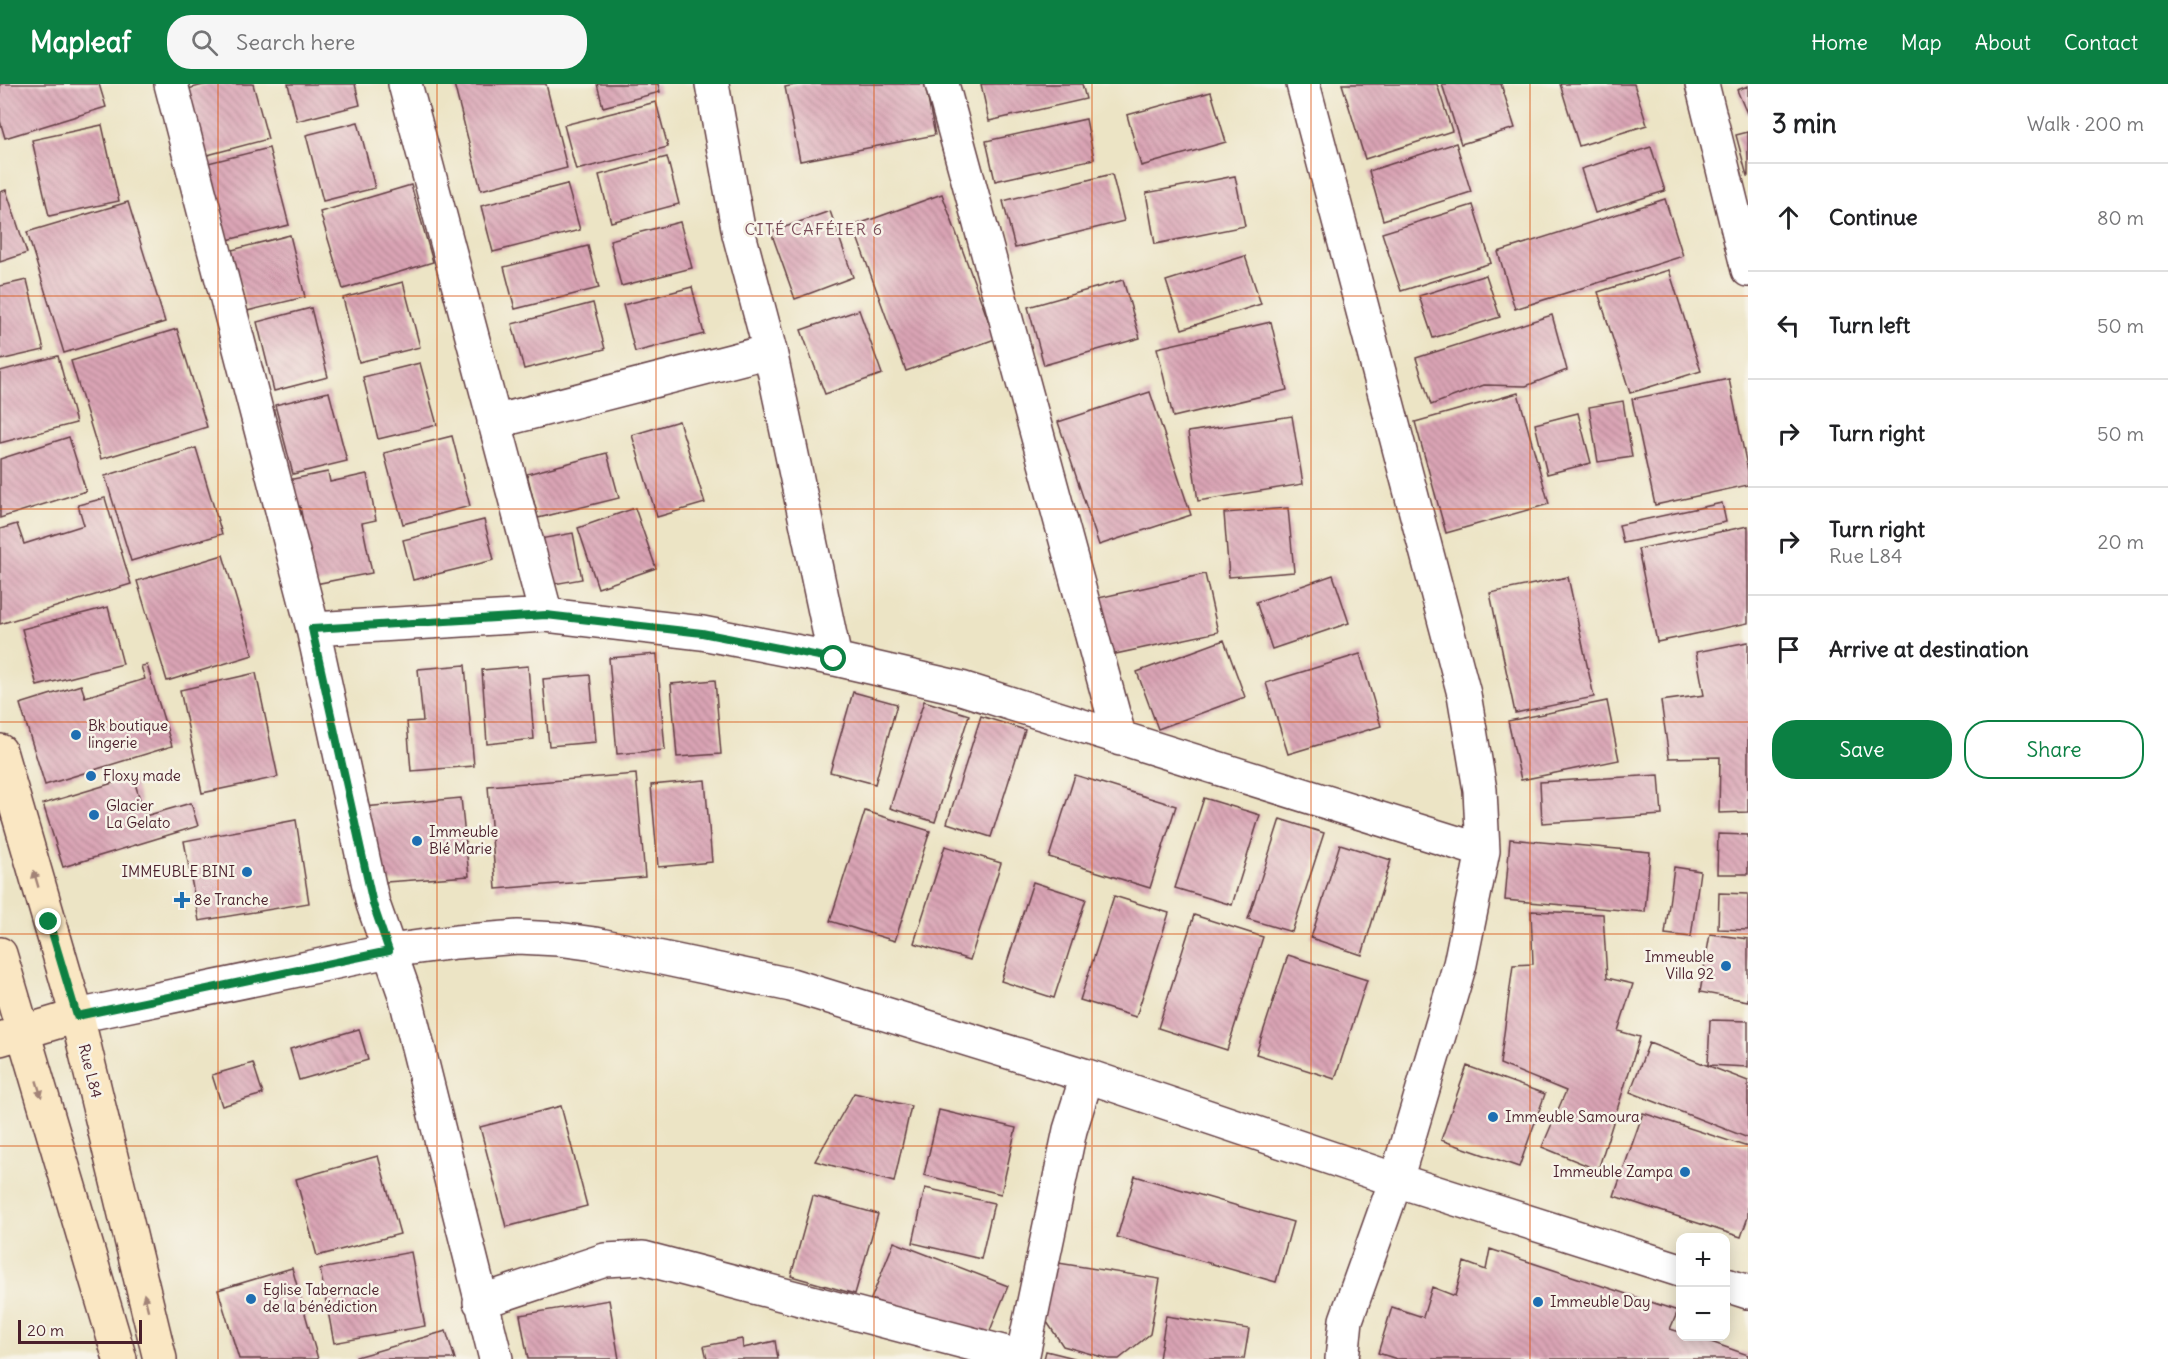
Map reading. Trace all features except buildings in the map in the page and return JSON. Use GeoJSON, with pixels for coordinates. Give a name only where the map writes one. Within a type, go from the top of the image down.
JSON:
{"type":"FeatureCollection","features":[{"type":"Feature","properties":{"kind":"street"},"geometry":{"type":"LineString","coordinates":[[171,84],[312,629],[373,904],[405,995],[496,1359]]}},
{"type":"Feature","properties":{"kind":"street"},"geometry":{"type":"LineString","coordinates":[[405,84],[546,615]]}},
{"type":"Feature","properties":{"kind":"street"},"geometry":{"type":"LineString","coordinates":[[712,84],[739,234],[770,351],[834,659]]}},
{"type":"Feature","properties":{"kind":"street"},"geometry":{"type":"LineString","coordinates":[[942,84],[1120,739]]}},
{"type":"Feature","properties":{"kind":"street"},"geometry":{"type":"LineString","coordinates":[[1304,84],[1464,693],[1480,790],[1483,850],[1460,964],[1396,1180],[1346,1320],[1342,1359]]}},
{"type":"Feature","properties":{"kind":"street"},"geometry":{"type":"LineString","coordinates":[[1702,84],[1748,270]]}},
{"type":"Feature","properties":{"kind":"street"},"geometry":{"type":"LineString","coordinates":[[494,422],[770,351]]}},
{"type":"Feature","properties":{"kind":"street"},"geometry":{"type":"LineString","coordinates":[[312,629],[546,615],[702,633],[834,659],[961,688],[1483,850]]}},
{"type":"Feature","properties":{"kind":"street","name":"Rue L84"},"geometry":{"type":"LineString","coordinates":[[0,752],[77,1016],[160,1359]]}},
{"type":"Feature","properties":{"kind":"street"},"geometry":{"type":"LineString","coordinates":[[11,1036],[77,1016],[389,951],[518,937],[595,944],[791,985],[1087,1076],[1396,1180],[1676,1269]]}},
{"type":"Feature","properties":{"kind":"street"},"geometry":{"type":"LineString","coordinates":[[0,954],[11,1036],[120,1359]]}},
{"type":"Feature","properties":{"kind":"street"},"geometry":{"type":"LineString","coordinates":[[480,1302],[605,1260],[643,1258],[1022,1358],[1070,1130],[1087,1076]]}},
{"type":"Feature","properties":{"kind":"street"},"geometry":{"type":"LineString","coordinates":[[1730,1287],[1748,1292]]}},
{"type":"Feature","properties":{"kind":"place","name":"Bk boutique lingerie"},"geometry":{"type":"Point","coordinates":[76,735]}},
{"type":"Feature","properties":{"kind":"place","name":"Floxy made"},"geometry":{"type":"Point","coordinates":[91,776]}},
{"type":"Feature","properties":{"kind":"place","name":"Glacier La Gelato"},"geometry":{"type":"Point","coordinates":[94,815]}},
{"type":"Feature","properties":{"kind":"place","name":"Immeuble Blé Marie"},"geometry":{"type":"Point","coordinates":[417,841]}},
{"type":"Feature","properties":{"kind":"place","name":"IMMEUBLE BINI"},"geometry":{"type":"Point","coordinates":[247,872]}},
{"type":"Feature","properties":{"kind":"place","name":"8e Tranche"},"geometry":{"type":"Point","coordinates":[182,900]}},
{"type":"Feature","properties":{"kind":"place","name":"Immeuble Villa 92"},"geometry":{"type":"Point","coordinates":[1726,966]}},
{"type":"Feature","properties":{"kind":"place","name":"Immeuble Samoura"},"geometry":{"type":"Point","coordinates":[1493,1117]}},
{"type":"Feature","properties":{"kind":"place","name":"Immeuble Zampa"},"geometry":{"type":"Point","coordinates":[1685,1172]}},
{"type":"Feature","properties":{"kind":"place","name":"Eglise Tabernacle de la bénédiction"},"geometry":{"type":"Point","coordinates":[251,1299]}},
{"type":"Feature","properties":{"kind":"place","name":"Immeuble Day"},"geometry":{"type":"Point","coordinates":[1538,1302]}},
{"type":"Feature","properties":{"kind":"district","name":"CITÉ CAFÉIER 6"},"geometry":{"type":"Point","coordinates":[814,229]}},
{"type":"Feature","properties":{"kind":"route"},"geometry":{"type":"LineString","coordinates":[[49,922],[77,1016],[389,951],[373,904],[312,629],[546,615],[702,633],[834,659]]}}]}
